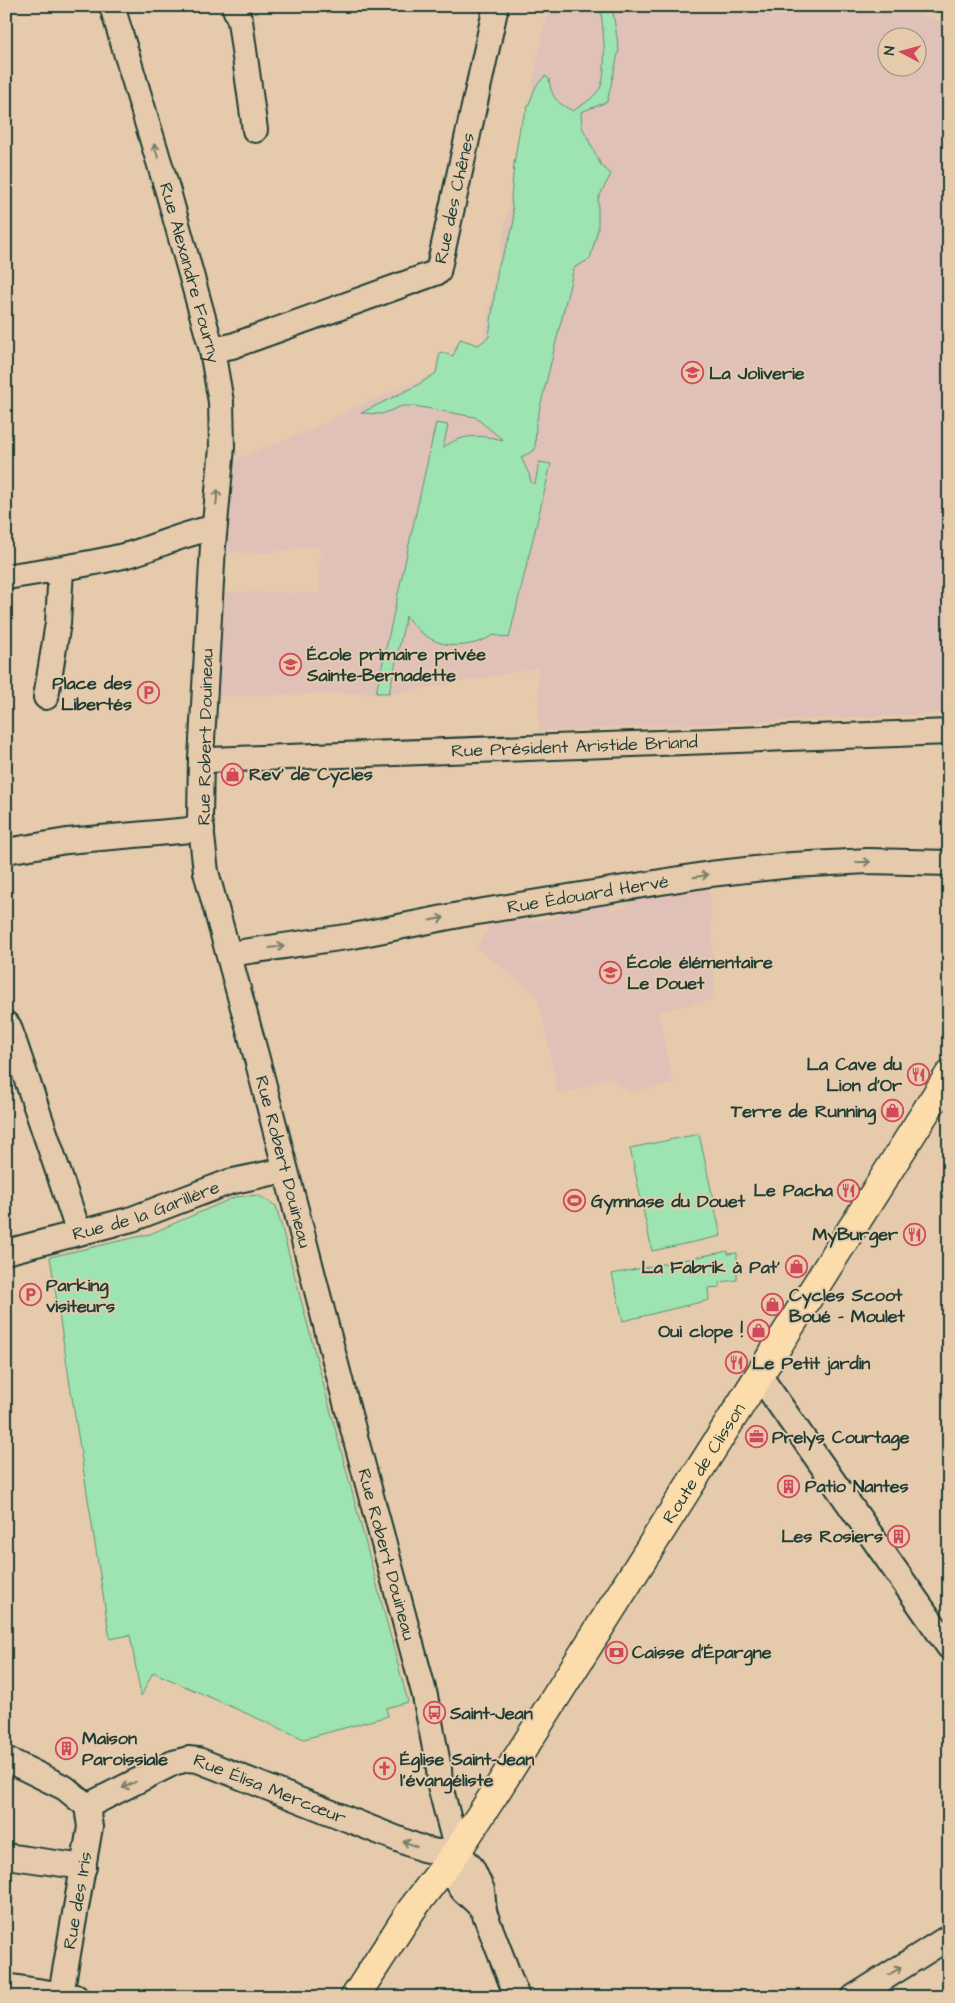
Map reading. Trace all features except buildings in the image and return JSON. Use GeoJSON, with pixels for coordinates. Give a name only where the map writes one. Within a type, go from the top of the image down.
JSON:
{"type":"FeatureCollection","features":[{"type":"Feature","properties":{"kind":"main road","name":"Route de Clisson"},"geometry":{"type":"LineString","coordinates":[[355,1997],[412,1909],[457,1851],[949,1076]]}},
{"type":"Feature","properties":{"kind":"main road","name":"Route de Clisson"},"geometry":{"type":"LineString","coordinates":[[374,1997],[431,1908],[457,1851]]}},
{"type":"Feature","properties":{"kind":"street","name":"Rue Alexandre Fourny"},"geometry":{"type":"LineString","coordinates":[[112,6],[169,194],[212,350],[221,402],[222,447],[214,537]]}},
{"type":"Feature","properties":{"kind":"street"},"geometry":{"type":"LineString","coordinates":[[234,6],[240,21],[256,130]]}},
{"type":"Feature","properties":{"kind":"street","name":"Rue des Chênes"},"geometry":{"type":"LineString","coordinates":[[212,350],[232,346],[438,272],[496,6]]}},
{"type":"Feature","properties":{"kind":"street"},"geometry":{"type":"LineString","coordinates":[[6,577],[61,569],[130,554],[186,536],[214,537]]}},
{"type":"Feature","properties":{"kind":"street","name":"Rue Robert Douineau"},"geometry":{"type":"LineString","coordinates":[[214,537],[201,758],[202,829],[206,872],[425,1696],[439,1769],[455,1793],[460,1810],[457,1851]]}},
{"type":"Feature","properties":{"kind":"street"},"geometry":{"type":"LineString","coordinates":[[46,697],[58,623],[61,569]]}},
{"type":"Feature","properties":{"kind":"street","name":"Rue Président Aristide Briand"},"geometry":{"type":"LineString","coordinates":[[201,758],[949,732]]}},
{"type":"Feature","properties":{"kind":"street"},"geometry":{"type":"LineString","coordinates":[[6,851],[67,841],[202,829]]}},
{"type":"Feature","properties":{"kind":"street","name":"Rue Édouard Hervé"},"geometry":{"type":"LineString","coordinates":[[229,954],[353,936],[459,915],[710,874],[839,862],[949,863]]}},
{"type":"Feature","properties":{"kind":"street"},"geometry":{"type":"LineString","coordinates":[[6,1024],[10,1027],[78,1233]]}},
{"type":"Feature","properties":{"kind":"street","name":"Rue de la Garillère"},"geometry":{"type":"LineString","coordinates":[[6,1252],[132,1219],[229,1182],[285,1170]]}},
{"type":"Feature","properties":{"kind":"street"},"geometry":{"type":"LineString","coordinates":[[759,1375],[949,1646]]}},
{"type":"Feature","properties":{"kind":"street"},"geometry":{"type":"LineString","coordinates":[[6,1759],[65,1788],[87,1806]]}},
{"type":"Feature","properties":{"kind":"street","name":"Rue Élisa Mercœur"},"geometry":{"type":"LineString","coordinates":[[87,1806],[173,1763],[188,1759],[198,1760],[423,1850],[437,1852],[457,1851]]}},
{"type":"Feature","properties":{"kind":"street","name":"Rue des Iris"},"geometry":{"type":"LineString","coordinates":[[68,1996],[90,1827],[87,1806]]}},
{"type":"Feature","properties":{"kind":"street"},"geometry":{"type":"LineString","coordinates":[[457,1851],[472,1868],[482,1890],[484,1912],[517,1997]]}},
{"type":"Feature","properties":{"kind":"street"},"geometry":{"type":"LineString","coordinates":[[6,1856],[84,1867]]}},
{"type":"Feature","properties":{"kind":"street"},"geometry":{"type":"LineString","coordinates":[[854,1997],[949,1937]]}},
{"type":"Feature","properties":{"kind":"street"},"geometry":{"type":"LineString","coordinates":[[21,1991],[68,1996]]}},
{"type":"Feature","properties":{"kind":"shaded area","name":"La Joliverie"},"geometry":{"type":"Polygon","coordinates":[[[548,6],[892,6],[949,24],[949,713],[539,731],[538,668],[403,692],[215,696],[221,592],[319,593],[320,546],[262,553],[222,552],[227,463],[312,429],[359,406],[480,355],[548,6]]]}},
{"type":"Feature","properties":{"kind":"shaded area","name":"École élémentaire Le Douet"},"geometry":{"type":"Polygon","coordinates":[[[703,884],[710,895],[715,999],[658,1011],[673,1083],[630,1092],[607,1077],[585,1088],[558,1093],[538,996],[477,948],[489,929],[488,921],[522,915],[532,922],[560,916],[559,909],[609,901],[611,910],[625,908],[634,896],[703,884]]]}},
{"type":"Feature","properties":{"kind":"green space"},"geometry":{"type":"Polygon","coordinates":[[[600,6],[612,6],[619,50],[607,102],[581,112],[582,127],[601,165],[611,174],[598,199],[598,229],[590,259],[574,268],[536,424],[535,450],[521,457],[531,482],[535,484],[539,462],[551,464],[509,638],[494,635],[469,644],[457,646],[446,644],[424,635],[406,616],[389,693],[376,693],[436,423],[448,425],[443,448],[457,440],[472,436],[503,440],[475,417],[415,406],[402,406],[382,414],[361,413],[416,386],[436,373],[440,352],[453,356],[460,339],[478,345],[489,337],[498,267],[514,221],[511,198],[520,127],[536,86],[545,76],[549,79],[551,90],[556,99],[573,111],[584,104],[600,88],[604,72],[604,61],[600,6]]]}},
{"type":"Feature","properties":{"kind":"green space"},"geometry":{"type":"Polygon","coordinates":[[[699,1134],[721,1236],[652,1251],[630,1148],[699,1134]]]}},
{"type":"Feature","properties":{"kind":"green space"},"geometry":{"type":"Polygon","coordinates":[[[258,1195],[276,1206],[408,1702],[386,1708],[388,1716],[304,1739],[153,1672],[141,1696],[130,1635],[110,1639],[50,1257],[150,1234],[235,1197],[258,1195]]]}},
{"type":"Feature","properties":{"kind":"green space"},"geometry":{"type":"Polygon","coordinates":[[[728,1251],[728,1254],[737,1253],[737,1280],[719,1282],[720,1287],[708,1288],[709,1300],[623,1321],[612,1274],[728,1251]]]}},
{"type":"Feature","properties":{"kind":"place","name":"La Joliverie"},"geometry":{"type":"Point","coordinates":[693,373]}},
{"type":"Feature","properties":{"kind":"place","name":"École primaire privée Sainte-Bernadette"},"geometry":{"type":"Point","coordinates":[291,664]}},
{"type":"Feature","properties":{"kind":"place","name":"Place des Libertés"},"geometry":{"type":"Point","coordinates":[148,693]}},
{"type":"Feature","properties":{"kind":"place","name":"Rev' de Cycles"},"geometry":{"type":"Point","coordinates":[233,774]}},
{"type":"Feature","properties":{"kind":"place","name":"École élémentaire Le Douet"},"geometry":{"type":"Point","coordinates":[611,972]}},
{"type":"Feature","properties":{"kind":"place","name":"La Cave du Lion d'Or"},"geometry":{"type":"Point","coordinates":[918,1074]}},
{"type":"Feature","properties":{"kind":"place","name":"Terre de Running"},"geometry":{"type":"Point","coordinates":[892,1111]}},
{"type":"Feature","properties":{"kind":"place","name":"Le Pacha"},"geometry":{"type":"Point","coordinates":[849,1190]}},
{"type":"Feature","properties":{"kind":"place","name":"Gymnase du Douet"},"geometry":{"type":"Point","coordinates":[575,1201]}},
{"type":"Feature","properties":{"kind":"place","name":"MyBurger"},"geometry":{"type":"Point","coordinates":[914,1234]}},
{"type":"Feature","properties":{"kind":"place","name":"La Fabrik à Pat'"},"geometry":{"type":"Point","coordinates":[796,1267]}},
{"type":"Feature","properties":{"kind":"place","name":"Parking visiteurs"},"geometry":{"type":"Point","coordinates":[30,1295]}},
{"type":"Feature","properties":{"kind":"place","name":"Cycles Scoot Boué - Moulet"},"geometry":{"type":"Point","coordinates":[773,1305]}},
{"type":"Feature","properties":{"kind":"place","name":"Oui clope !"},"geometry":{"type":"Point","coordinates":[759,1331]}},
{"type":"Feature","properties":{"kind":"place","name":"Le Petit jardin"},"geometry":{"type":"Point","coordinates":[736,1363]}},
{"type":"Feature","properties":{"kind":"place","name":"Prelys Courtage"},"geometry":{"type":"Point","coordinates":[756,1437]}},
{"type":"Feature","properties":{"kind":"place","name":"Patio Nantes"},"geometry":{"type":"Point","coordinates":[789,1486]}},
{"type":"Feature","properties":{"kind":"place","name":"Les Rosiers"},"geometry":{"type":"Point","coordinates":[899,1536]}},
{"type":"Feature","properties":{"kind":"place","name":"Caisse d'Épargne"},"geometry":{"type":"Point","coordinates":[616,1652]}},
{"type":"Feature","properties":{"kind":"place","name":"Saint-Jean"},"geometry":{"type":"Point","coordinates":[434,1713]}},
{"type":"Feature","properties":{"kind":"place","name":"Maison Paroissiale"},"geometry":{"type":"Point","coordinates":[66,1748]}},
{"type":"Feature","properties":{"kind":"place","name":"Église Saint-Jean l'évangéliste"},"geometry":{"type":"Point","coordinates":[384,1769]}}]}
